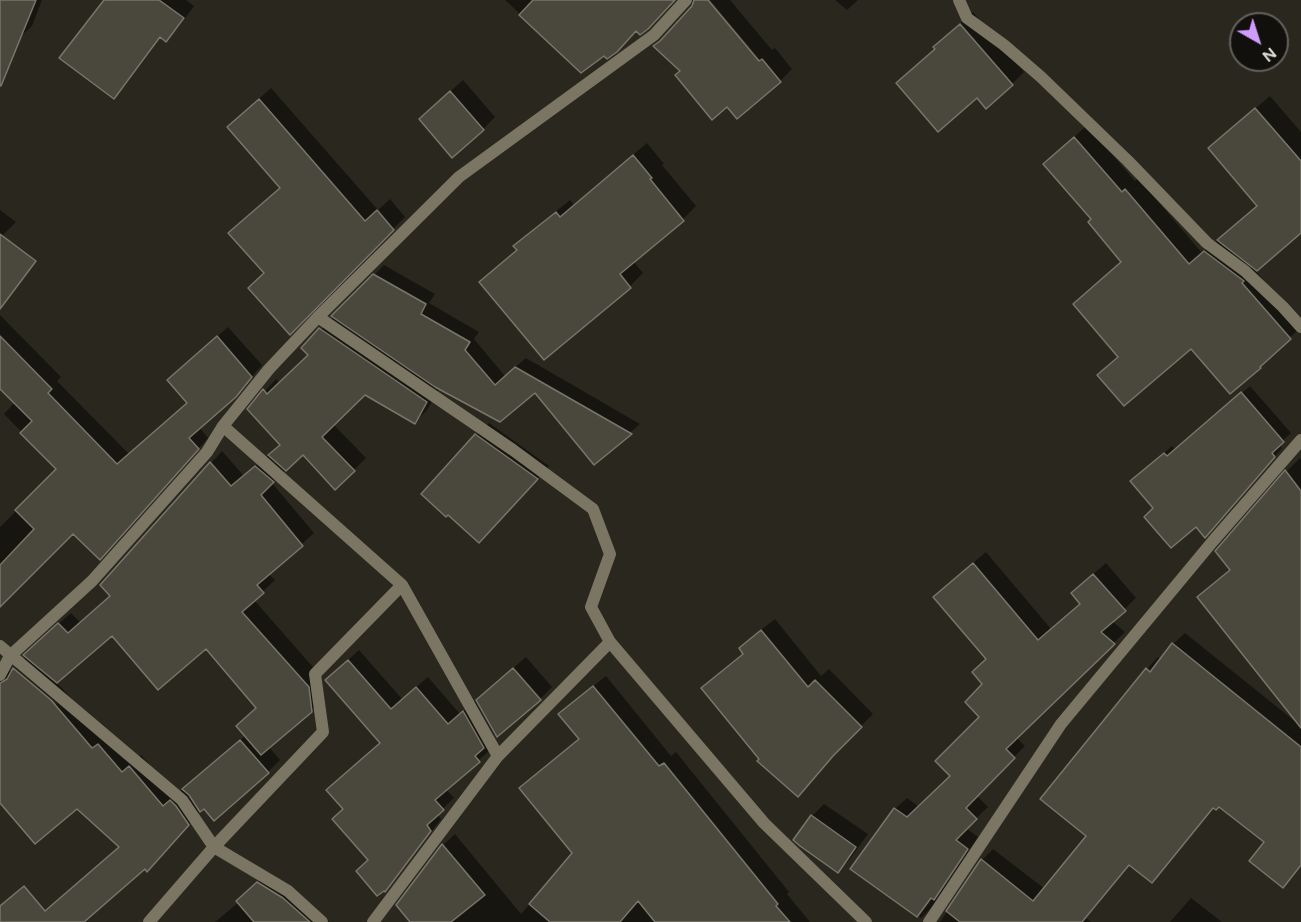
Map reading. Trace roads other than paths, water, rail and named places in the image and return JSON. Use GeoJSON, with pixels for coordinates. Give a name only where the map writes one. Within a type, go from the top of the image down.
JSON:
{"type":"FeatureCollection","features":[{"type":"Feature","properties":{"kind":"street"},"geometry":{"type":"LineString","coordinates":[[0,675],[10,656],[92,580],[207,452],[223,426],[269,369],[459,177],[654,35],[686,0]]}},
{"type":"Feature","properties":{"kind":"street"},"geometry":{"type":"LineString","coordinates":[[959,0],[967,18],[1004,45],[1041,77],[1128,161],[1207,243],[1245,272],[1283,306],[1301,327]]}},
{"type":"Feature","properties":{"kind":"street"},"geometry":{"type":"LineString","coordinates":[[318,317],[513,450],[593,509],[610,554],[591,607],[609,642],[764,823],[866,922]]}},
{"type":"Feature","properties":{"kind":"street"},"geometry":{"type":"LineString","coordinates":[[223,426],[402,585],[498,756]]}},
{"type":"Feature","properties":{"kind":"street"},"geometry":{"type":"LineString","coordinates":[[929,922],[1061,724],[1213,541],[1301,440]]}},
{"type":"Feature","properties":{"kind":"street"},"geometry":{"type":"LineString","coordinates":[[149,922],[214,847],[323,732],[315,674],[402,585]]}},
{"type":"Feature","properties":{"kind":"street"},"geometry":{"type":"LineString","coordinates":[[373,922],[498,756],[609,642]]}},
{"type":"Feature","properties":{"kind":"street"},"geometry":{"type":"LineString","coordinates":[[0,646],[182,800],[214,847],[288,891],[322,922]]}}]}
